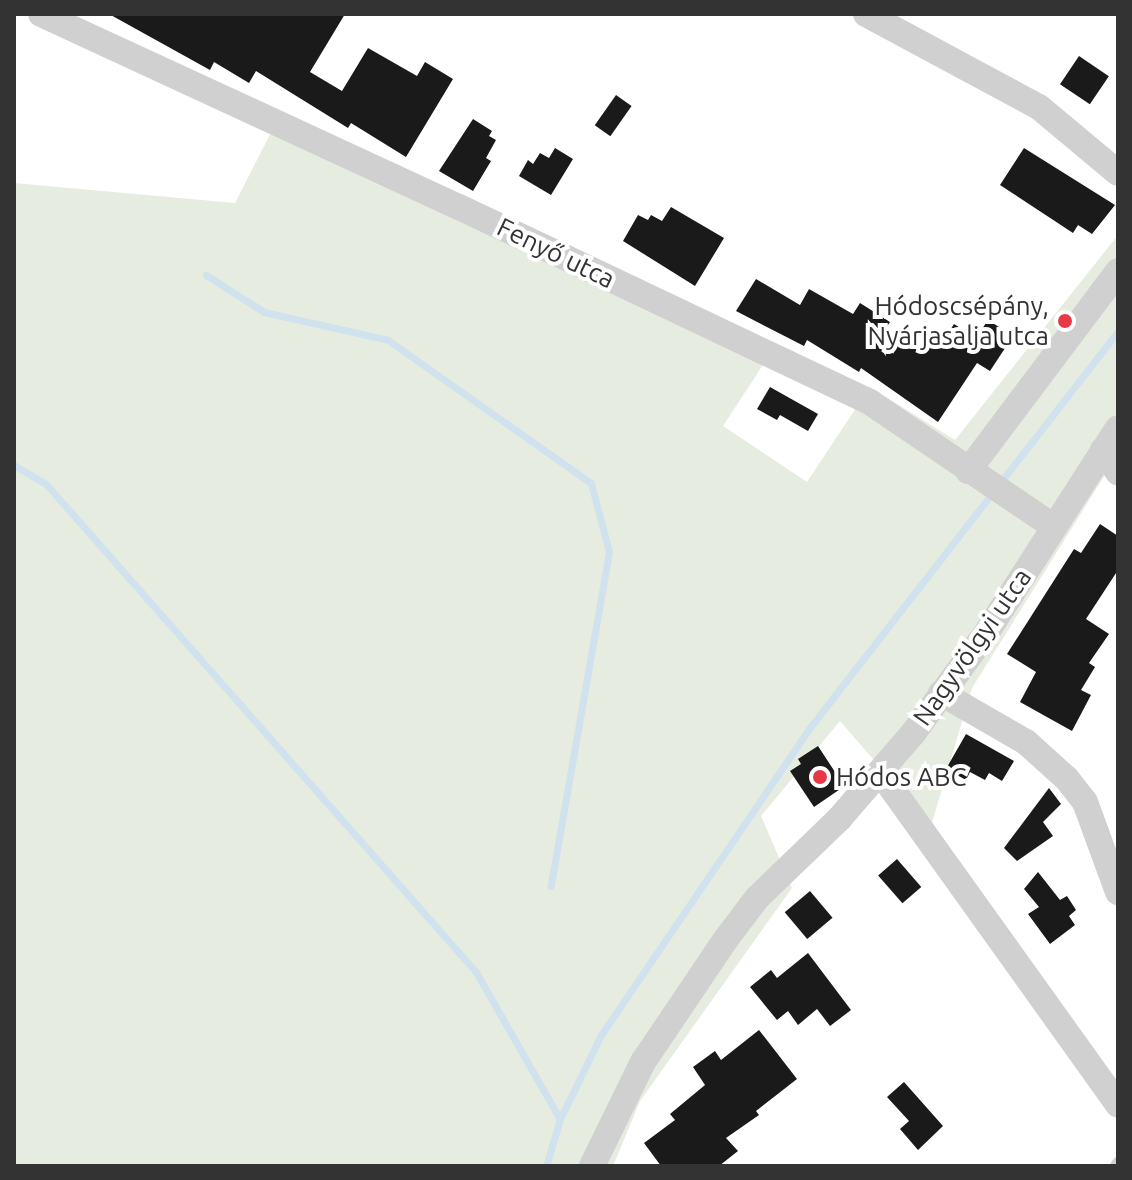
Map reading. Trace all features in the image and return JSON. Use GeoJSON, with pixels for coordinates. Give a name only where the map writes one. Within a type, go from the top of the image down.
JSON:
{"type":"FeatureCollection","features":[{"type":"Feature","properties":{"kind":"street","name":"Fenyő utca"},"geometry":{"type":"LineString","coordinates":[[41,14],[445,200],[871,403],[1053,526]]}},
{"type":"Feature","properties":{"kind":"street"},"geometry":{"type":"LineString","coordinates":[[866,14],[1039,107],[1118,173]]}},
{"type":"Feature","properties":{"kind":"street"},"geometry":{"type":"LineString","coordinates":[[987,483],[1118,271]]}},
{"type":"Feature","properties":{"kind":"street","name":"Nagyvölgyi utca"},"geometry":{"type":"LineString","coordinates":[[592,1166],[643,1062],[726,939],[757,898],[839,819],[941,693],[987,632],[1118,428]]}},
{"type":"Feature","properties":{"kind":"street"},"geometry":{"type":"LineString","coordinates":[[1103,450],[1118,472]]}},
{"type":"Feature","properties":{"kind":"street"},"geometry":{"type":"LineString","coordinates":[[941,693],[1026,742],[1067,779],[1085,802],[1118,892]]}},
{"type":"Feature","properties":{"kind":"street"},"geometry":{"type":"LineString","coordinates":[[880,772],[1118,1105]]}},
{"type":"Feature","properties":{"kind":"shaded area"},"geometry":{"type":"Polygon","coordinates":[[[281,113],[774,348],[723,426],[807,482],[870,387],[955,440],[1118,235],[1118,454],[972,688],[931,826],[840,721],[761,816],[792,888],[640,1101],[613,1166],[14,1166],[14,183],[235,203],[281,113]]]}},
{"type":"Feature","properties":{"kind":"building"},"geometry":{"type":"Polygon","coordinates":[[[109,14],[345,14],[310,72],[342,91],[368,48],[417,76],[425,62],[453,79],[406,157],[351,123],[348,128],[256,71],[249,83],[214,62],[210,70],[109,14]]]}},
{"type":"Feature","properties":{"kind":"building"},"geometry":{"type":"Polygon","coordinates":[[[1079,56],[1109,76],[1090,104],[1060,84],[1079,56]]]}},
{"type":"Feature","properties":{"kind":"building"},"geometry":{"type":"Polygon","coordinates":[[[616,95],[632,106],[610,136],[595,125],[616,95]]]}},
{"type":"Feature","properties":{"kind":"building"},"geometry":{"type":"Polygon","coordinates":[[[473,119],[492,131],[489,136],[496,140],[486,158],[491,161],[473,191],[439,171],[473,119]]]}},
{"type":"Feature","properties":{"kind":"building"},"geometry":{"type":"Polygon","coordinates":[[[555,148],[573,159],[551,195],[519,176],[528,160],[533,164],[540,153],[549,158],[555,148]]]}},
{"type":"Feature","properties":{"kind":"building"},"geometry":{"type":"Polygon","coordinates":[[[1024,148],[1115,205],[1092,234],[1078,225],[1073,233],[1000,185],[1024,148]]]}},
{"type":"Feature","properties":{"kind":"building"},"geometry":{"type":"Polygon","coordinates":[[[671,207],[724,238],[695,286],[623,241],[638,215],[648,220],[651,215],[662,221],[671,207]]]}},
{"type":"Feature","properties":{"kind":"building"},"geometry":{"type":"Polygon","coordinates":[[[756,279],[800,305],[809,289],[853,314],[860,303],[890,322],[886,328],[921,351],[928,341],[938,348],[954,324],[976,338],[988,320],[1013,336],[990,371],[977,363],[938,422],[861,368],[859,372],[807,340],[804,346],[736,311],[756,279]]]}},
{"type":"Feature","properties":{"kind":"building"},"geometry":{"type":"Polygon","coordinates":[[[770,387],[818,414],[808,431],[780,415],[777,420],[757,409],[770,387]]]}},
{"type":"Feature","properties":{"kind":"building"},"geometry":{"type":"Polygon","coordinates":[[[1100,524],[1118,536],[1118,570],[1086,619],[1109,634],[1089,663],[1095,667],[1081,690],[1091,695],[1072,731],[1020,702],[1036,672],[1007,654],[1074,549],[1081,553],[1100,524]]]}},
{"type":"Feature","properties":{"kind":"building"},"geometry":{"type":"Polygon","coordinates":[[[966,734],[1014,761],[1002,781],[989,773],[985,780],[970,772],[966,780],[946,769],[966,734]]]}},
{"type":"Feature","properties":{"kind":"building","name":"Hódos ABC"},"geometry":{"type":"Polygon","coordinates":[[[818,746],[835,772],[840,769],[849,783],[814,807],[790,771],[801,764],[798,759],[818,746]]]}},
{"type":"Feature","properties":{"kind":"building"},"geometry":{"type":"Polygon","coordinates":[[[1049,788],[1061,804],[1043,822],[1053,836],[1017,861],[1004,848],[1049,788]]]}},
{"type":"Feature","properties":{"kind":"building"},"geometry":{"type":"Polygon","coordinates":[[[897,859],[921,887],[902,903],[878,875],[897,859]]]}},
{"type":"Feature","properties":{"kind":"building"},"geometry":{"type":"Polygon","coordinates":[[[1038,872],[1060,900],[1067,896],[1076,910],[1069,916],[1075,925],[1050,944],[1028,914],[1039,907],[1024,889],[1038,872]]]}},
{"type":"Feature","properties":{"kind":"building"},"geometry":{"type":"Polygon","coordinates":[[[810,891],[832,918],[807,939],[785,912],[810,891]]]}},
{"type":"Feature","properties":{"kind":"building"},"geometry":{"type":"Polygon","coordinates":[[[808,953],[851,1010],[830,1026],[817,1009],[798,1025],[788,1011],[777,1020],[750,987],[771,970],[777,978],[808,953]]]}},
{"type":"Feature","properties":{"kind":"building"},"geometry":{"type":"Polygon","coordinates":[[[759,1030],[797,1079],[756,1111],[759,1115],[726,1138],[738,1151],[719,1166],[661,1166],[644,1143],[675,1120],[670,1114],[705,1085],[693,1067],[715,1051],[721,1060],[759,1030]]]}},
{"type":"Feature","properties":{"kind":"building"},"geometry":{"type":"Polygon","coordinates":[[[904,1082],[943,1126],[918,1150],[900,1129],[909,1121],[887,1097],[904,1082]]]}},
{"type":"Feature","properties":{"kind":"waterway"},"geometry":{"type":"LineString","coordinates":[[206,275],[264,312],[388,340],[591,483],[609,552],[551,886]]}},
{"type":"Feature","properties":{"kind":"waterway"},"geometry":{"type":"LineString","coordinates":[[546,1166],[560,1119],[601,1035],[808,730],[1118,331]]}},
{"type":"Feature","properties":{"kind":"waterway"},"geometry":{"type":"LineString","coordinates":[[14,465],[46,484],[476,972],[560,1119]]}},
{"type":"Feature","properties":{"kind":"place","name":"Hódoscsépány, Nyárjasalja utca"},"geometry":{"type":"Point","coordinates":[1065,321]}},
{"type":"Feature","properties":{"kind":"place","name":"Hódos ABC"},"geometry":{"type":"Point","coordinates":[820,777]}}]}
